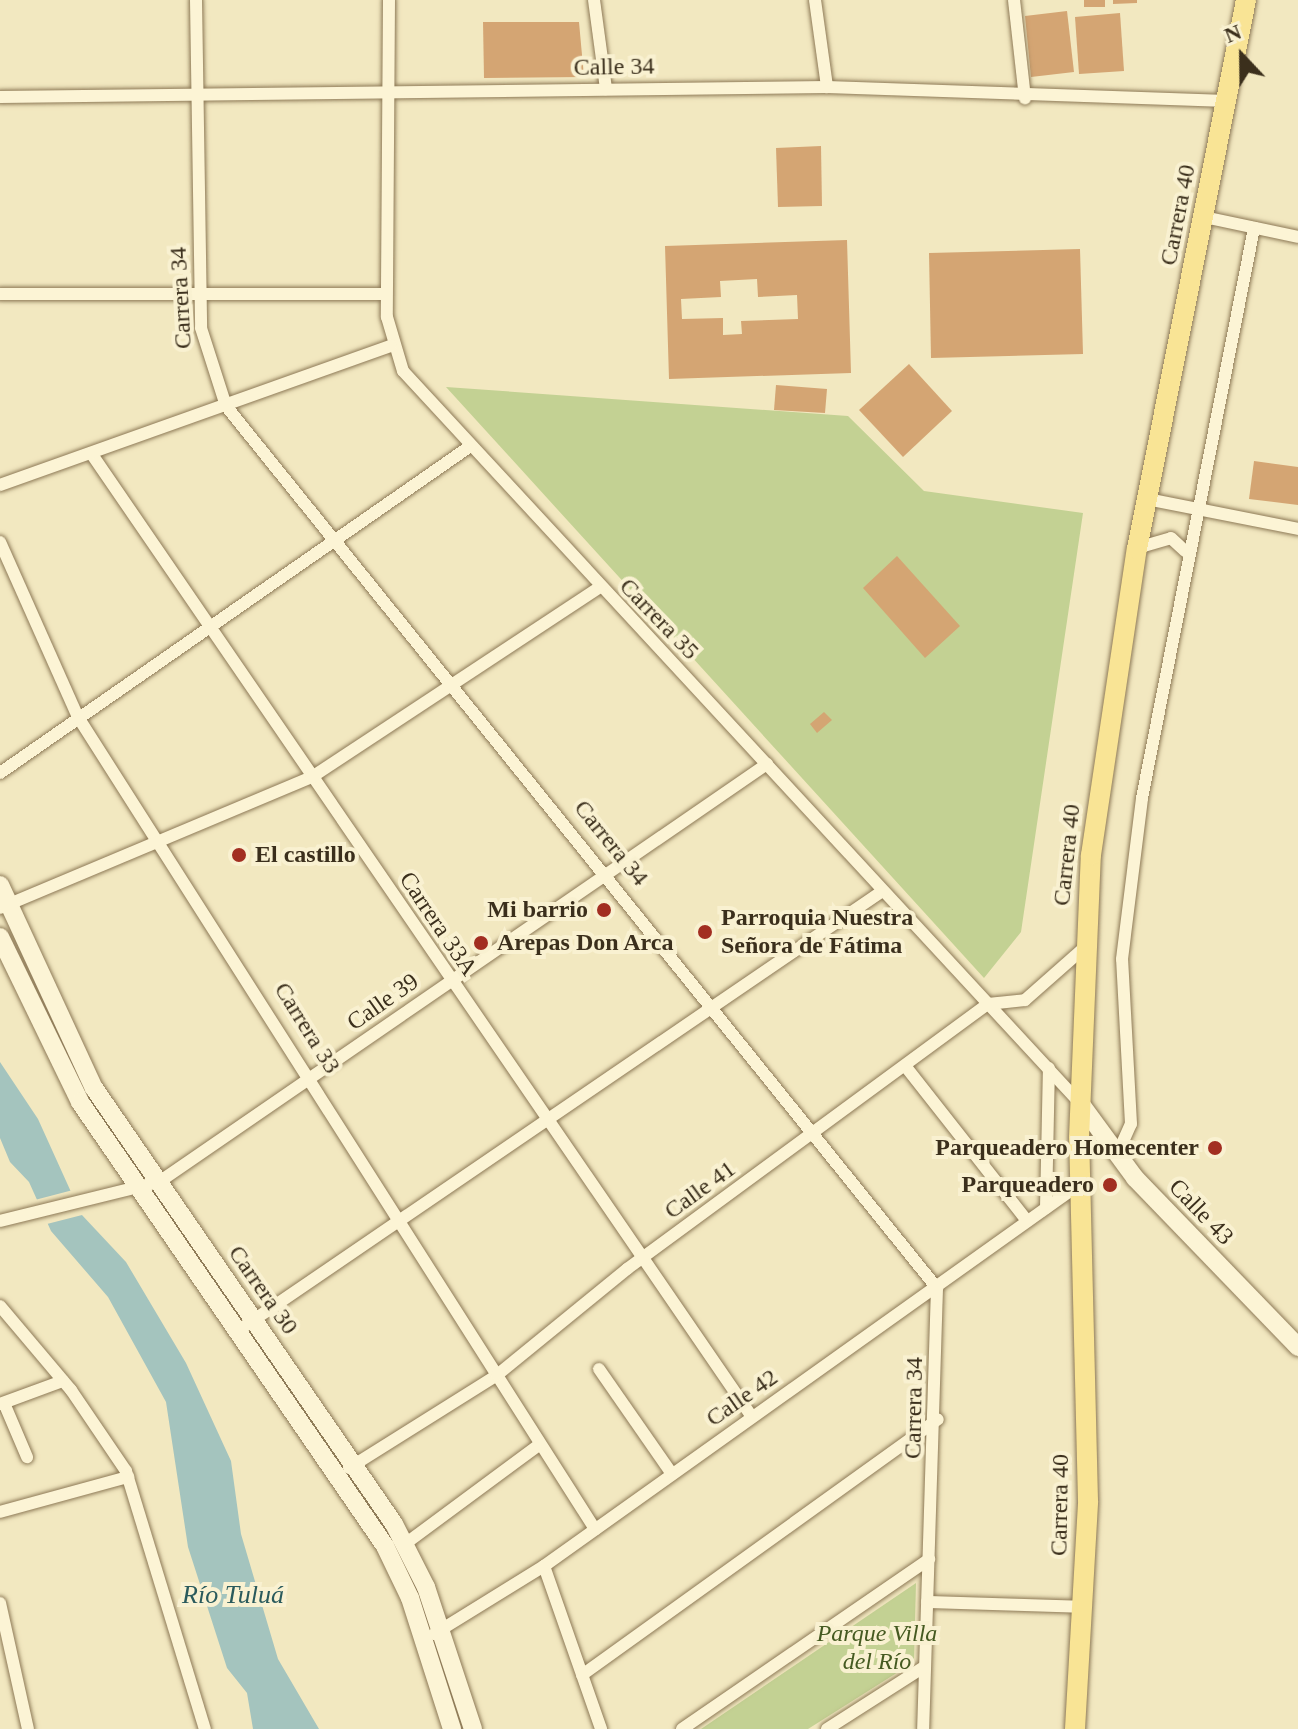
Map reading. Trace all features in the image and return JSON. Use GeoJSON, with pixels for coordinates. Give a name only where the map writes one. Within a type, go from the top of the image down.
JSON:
{"type":"FeatureCollection","features":[{"type":"Feature","properties":{"kind":"main road","name":"Carrera 40"},"geometry":{"type":"LineString","coordinates":[[1075,1729],[1088,1501],[1080,1103],[1084,948],[1094,831],[1137,549],[1246,0]]}},
{"type":"Feature","properties":{"kind":"main road","name":"Carrera 30"},"geometry":{"type":"LineString","coordinates":[[0,885],[4,906],[78,1061],[159,1182],[247,1325]]}},
{"type":"Feature","properties":{"kind":"main road","name":"Carrera 30"},"geometry":{"type":"LineString","coordinates":[[0,937],[64,1075],[140,1187],[247,1325],[347,1469],[405,1544],[433,1635],[452,1729]]}},
{"type":"Feature","properties":{"kind":"main road","name":"Calle 43"},"geometry":{"type":"LineString","coordinates":[[1080,1103],[1117,1155],[1298,1347]]}},
{"type":"Feature","properties":{"kind":"main road","name":"Carrera 30"},"geometry":{"type":"LineString","coordinates":[[347,1469],[433,1635],[473,1729]]}},
{"type":"Feature","properties":{"kind":"street","name":"Carrera 34"},"geometry":{"type":"LineString","coordinates":[[196,0],[200,297],[204,348],[226,406],[715,1006],[937,1288],[938,1419],[923,1729]]}},
{"type":"Feature","properties":{"kind":"street","name":"Carrera 35"},"geometry":{"type":"LineString","coordinates":[[389,0],[386,294],[391,346],[414,388],[1080,1103]]}},
{"type":"Feature","properties":{"kind":"street"},"geometry":{"type":"LineString","coordinates":[[594,0],[606,89]]}},
{"type":"Feature","properties":{"kind":"street"},"geometry":{"type":"LineString","coordinates":[[815,0],[827,87]]}},
{"type":"Feature","properties":{"kind":"street"},"geometry":{"type":"LineString","coordinates":[[1014,0],[1025,98]]}},
{"type":"Feature","properties":{"kind":"street","name":"Calle 34"},"geometry":{"type":"LineString","coordinates":[[0,97],[827,87],[1025,98],[1227,101]]}},
{"type":"Feature","properties":{"kind":"street"},"geometry":{"type":"LineString","coordinates":[[1204,217],[1298,237]]}},
{"type":"Feature","properties":{"kind":"street"},"geometry":{"type":"LineString","coordinates":[[1117,1155],[1131,1124],[1124,925],[1185,551],[1254,228]]}},
{"type":"Feature","properties":{"kind":"street"},"geometry":{"type":"LineString","coordinates":[[0,294],[200,297],[386,294]]}},
{"type":"Feature","properties":{"kind":"street"},"geometry":{"type":"LineString","coordinates":[[0,485],[391,346]]}},
{"type":"Feature","properties":{"kind":"street"},"geometry":{"type":"LineString","coordinates":[[0,773],[338,542],[469,447]]}},
{"type":"Feature","properties":{"kind":"street","name":"Carrera 33A"},"geometry":{"type":"LineString","coordinates":[[91,453],[546,1124],[752,1417]]}},
{"type":"Feature","properties":{"kind":"street"},"geometry":{"type":"LineString","coordinates":[[1147,499],[1298,529]]}},
{"type":"Feature","properties":{"kind":"street"},"geometry":{"type":"LineString","coordinates":[[1137,549],[1171,538],[1185,551]]}},
{"type":"Feature","properties":{"kind":"street","name":"Carrera 33"},"geometry":{"type":"LineString","coordinates":[[0,542],[78,717],[164,843],[595,1529]]}},
{"type":"Feature","properties":{"kind":"street"},"geometry":{"type":"LineString","coordinates":[[4,906],[164,843],[312,777],[599,588]]}},
{"type":"Feature","properties":{"kind":"street","name":"Calle 39"},"geometry":{"type":"LineString","coordinates":[[2,1221],[159,1182],[767,764]]}},
{"type":"Feature","properties":{"kind":"street"},"geometry":{"type":"LineString","coordinates":[[247,1325],[404,1221],[881,892]]}},
{"type":"Feature","properties":{"kind":"street","name":"Calle 41"},"geometry":{"type":"LineString","coordinates":[[347,1469],[497,1375],[641,1259],[814,1135],[988,1004],[1025,1000],[1084,948]]}},
{"type":"Feature","properties":{"kind":"street"},"geometry":{"type":"LineString","coordinates":[[906,1067],[1027,1221]]}},
{"type":"Feature","properties":{"kind":"street"},"geometry":{"type":"LineString","coordinates":[[1046,1208],[1049,1068]]}},
{"type":"Feature","properties":{"kind":"street","name":"Calle 42"},"geometry":{"type":"LineString","coordinates":[[433,1635],[544,1566],[1080,1184]]}},
{"type":"Feature","properties":{"kind":"street"},"geometry":{"type":"LineString","coordinates":[[0,1306],[63,1381],[128,1477],[205,1729]]}},
{"type":"Feature","properties":{"kind":"street"},"geometry":{"type":"LineString","coordinates":[[599,1369],[672,1474]]}},
{"type":"Feature","properties":{"kind":"street"},"geometry":{"type":"LineString","coordinates":[[27,1457],[2,1404],[63,1381]]}},
{"type":"Feature","properties":{"kind":"street"},"geometry":{"type":"LineString","coordinates":[[582,1675],[938,1419]]}},
{"type":"Feature","properties":{"kind":"street"},"geometry":{"type":"LineString","coordinates":[[405,1544],[540,1444]]}},
{"type":"Feature","properties":{"kind":"street"},"geometry":{"type":"LineString","coordinates":[[0,1512],[128,1477]]}},
{"type":"Feature","properties":{"kind":"street"},"geometry":{"type":"LineString","coordinates":[[682,1729],[929,1559]]}},
{"type":"Feature","properties":{"kind":"street"},"geometry":{"type":"LineString","coordinates":[[544,1566],[601,1729]]}},
{"type":"Feature","properties":{"kind":"street"},"geometry":{"type":"LineString","coordinates":[[927,1602],[1082,1607]]}},
{"type":"Feature","properties":{"kind":"street"},"geometry":{"type":"LineString","coordinates":[[0,1603],[28,1729]]}},
{"type":"Feature","properties":{"kind":"street"},"geometry":{"type":"LineString","coordinates":[[827,1729],[924,1667]]}},
{"type":"Feature","properties":{"kind":"green space"},"geometry":{"type":"Polygon","coordinates":[[[446,387],[848,416],[924,491],[1083,513],[1021,932],[984,978],[446,387]]]}},
{"type":"Feature","properties":{"kind":"green space","name":"Parque Villa del Río"},"geometry":{"type":"Polygon","coordinates":[[[916,1583],[914,1662],[808,1729],[701,1729],[916,1583]]]}},
{"type":"Feature","properties":{"kind":"water","name":"Río Tuluá"},"geometry":{"type":"Polygon","coordinates":[[[0,1062],[38,1119],[81,1214],[126,1262],[186,1363],[231,1461],[241,1534],[278,1659],[319,1729],[253,1729],[247,1693],[227,1668],[188,1547],[166,1402],[108,1297],[51,1231],[29,1182],[10,1162],[0,1138],[0,1062]]]}},
{"type":"Feature","properties":{"kind":"pier"},"geometry":{"type":"Polygon","coordinates":[[[73,1190],[86,1214],[43,1225],[31,1201],[73,1190]]]}},
{"type":"Feature","properties":{"kind":"building"},"geometry":{"type":"Polygon","coordinates":[[[1084,0],[1105,0],[1105,7],[1084,7],[1084,0]]]}},
{"type":"Feature","properties":{"kind":"building"},"geometry":{"type":"Polygon","coordinates":[[[1113,0],[1137,0],[1137,3],[1113,4],[1113,0]]]}},
{"type":"Feature","properties":{"kind":"building"},"geometry":{"type":"Polygon","coordinates":[[[1067,11],[1074,72],[1031,77],[1025,16],[1067,11]]]}},
{"type":"Feature","properties":{"kind":"building"},"geometry":{"type":"Polygon","coordinates":[[[1120,13],[1124,71],[1079,74],[1075,17],[1120,13]]]}},
{"type":"Feature","properties":{"kind":"building"},"geometry":{"type":"Polygon","coordinates":[[[483,22],[579,22],[584,77],[484,78],[483,22]]]}},
{"type":"Feature","properties":{"kind":"building"},"geometry":{"type":"Polygon","coordinates":[[[821,146],[822,206],[778,207],[776,148],[821,146]]]}},
{"type":"Feature","properties":{"kind":"building"},"geometry":{"type":"Polygon","coordinates":[[[847,240],[851,373],[669,379],[665,246],[847,240]],[[757,279],[720,281],[721,297],[681,299],[682,319],[723,318],[723,335],[742,334],[741,321],[798,319],[797,295],[758,297],[757,279]]]}},
{"type":"Feature","properties":{"kind":"building"},"geometry":{"type":"Polygon","coordinates":[[[1080,249],[1083,354],[931,358],[929,253],[1080,249]]]}},
{"type":"Feature","properties":{"kind":"building"},"geometry":{"type":"Polygon","coordinates":[[[909,364],[952,411],[903,457],[859,410],[909,364]]]}},
{"type":"Feature","properties":{"kind":"building"},"geometry":{"type":"Polygon","coordinates":[[[776,385],[827,389],[825,413],[774,410],[776,385]]]}},
{"type":"Feature","properties":{"kind":"building"},"geometry":{"type":"Polygon","coordinates":[[[1254,461],[1298,467],[1298,505],[1249,499],[1254,461]]]}},
{"type":"Feature","properties":{"kind":"building"},"geometry":{"type":"Polygon","coordinates":[[[897,556],[960,626],[925,658],[863,588],[897,556]]]}},
{"type":"Feature","properties":{"kind":"building"},"geometry":{"type":"Polygon","coordinates":[[[824,712],[832,720],[817,733],[810,724],[824,712]]]}},
{"type":"Feature","properties":{"kind":"place","name":"El castillo"},"geometry":{"type":"Point","coordinates":[239,855]}},
{"type":"Feature","properties":{"kind":"place","name":"Mi barrio"},"geometry":{"type":"Point","coordinates":[604,910]}},
{"type":"Feature","properties":{"kind":"place","name":"Parroquia Nuestra Señora de Fátima"},"geometry":{"type":"Point","coordinates":[705,932]}},
{"type":"Feature","properties":{"kind":"place","name":"Arepas Don Arca"},"geometry":{"type":"Point","coordinates":[481,943]}},
{"type":"Feature","properties":{"kind":"place","name":"Parqueadero Homecenter"},"geometry":{"type":"Point","coordinates":[1215,1148]}},
{"type":"Feature","properties":{"kind":"place","name":"Parqueadero"},"geometry":{"type":"Point","coordinates":[1110,1185]}}]}
